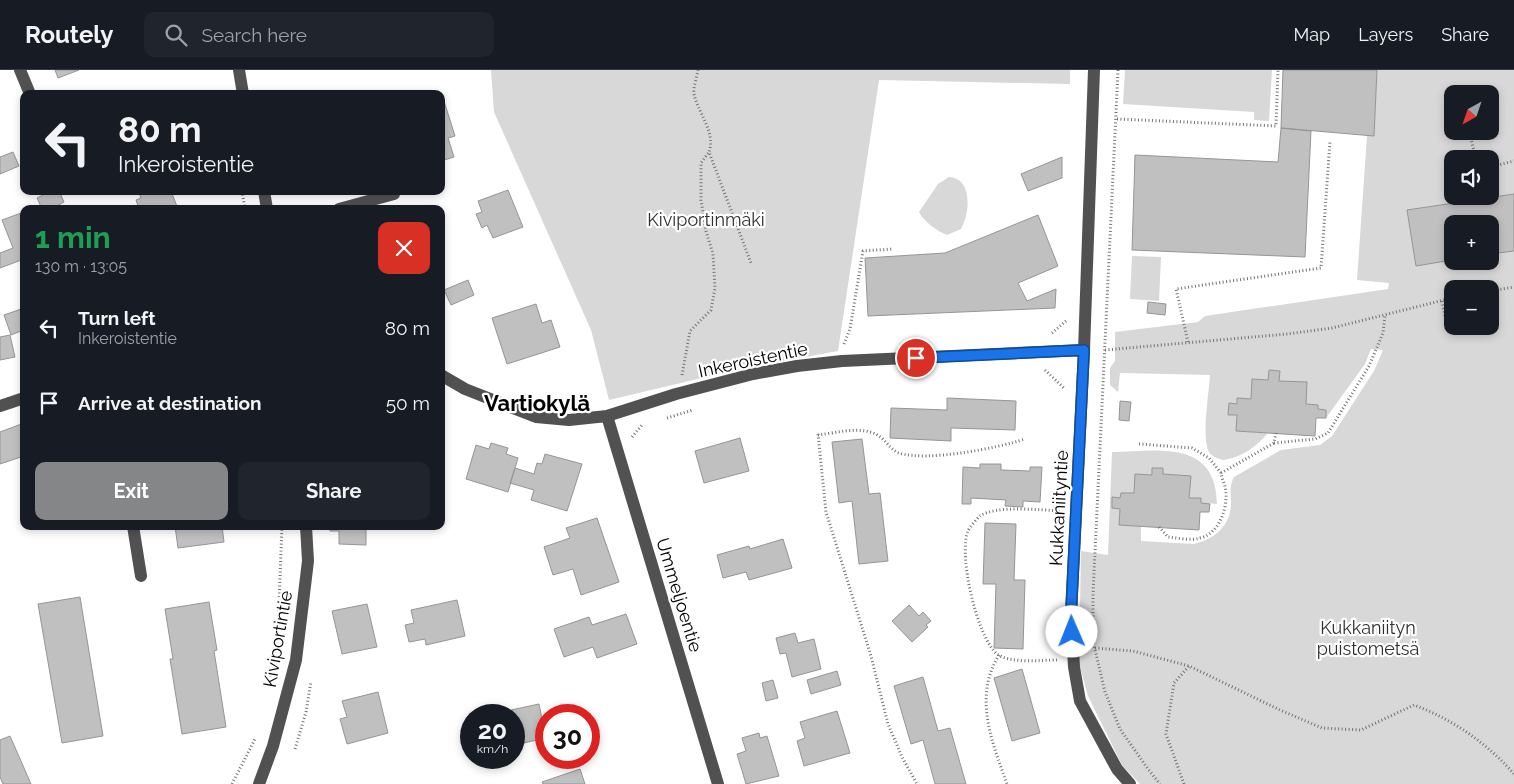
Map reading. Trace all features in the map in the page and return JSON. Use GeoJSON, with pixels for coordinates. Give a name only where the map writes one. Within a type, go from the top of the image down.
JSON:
{"type":"FeatureCollection","features":[{"type":"Feature","properties":{"kind":"street"},"geometry":{"type":"LineString","coordinates":[[20,70],[28,90]]}},
{"type":"Feature","properties":{"kind":"street"},"geometry":{"type":"LineString","coordinates":[[239,70],[242,90]]}},
{"type":"Feature","properties":{"kind":"street","name":"Kukkaniityntie"},"geometry":{"type":"LineString","coordinates":[[1094,70],[1084,350],[1071,614],[1074,667],[1080,701],[1117,769],[1130,784]]}},
{"type":"Feature","properties":{"kind":"street"},"geometry":{"type":"LineString","coordinates":[[354,205],[390,195]]}},
{"type":"Feature","properties":{"kind":"street","name":"Inkeroistentie"},"geometry":{"type":"LineString","coordinates":[[445,377],[465,389],[536,417],[570,420],[607,416],[676,394],[753,374],[796,366],[833,362],[1084,350]]}},
{"type":"Feature","properties":{"kind":"street"},"geometry":{"type":"LineString","coordinates":[[0,406],[20,399]]}},
{"type":"Feature","properties":{"kind":"street","name":"Ummeljoentie"},"geometry":{"type":"LineString","coordinates":[[607,416],[718,784]]}},
{"type":"Feature","properties":{"kind":"street"},"geometry":{"type":"LineString","coordinates":[[134,530],[141,576]]}},
{"type":"Feature","properties":{"kind":"street","name":"Kiviportintie"},"geometry":{"type":"LineString","coordinates":[[264,782],[296,660],[308,561],[306,530]]}},
{"type":"Feature","properties":{"kind":"path"},"geometry":{"type":"LineString","coordinates":[[676,394],[684,366],[690,330],[711,310],[715,288],[713,254],[706,231],[701,200],[701,163],[709,152],[711,145],[705,119],[694,93],[698,70]]}},
{"type":"Feature","properties":{"kind":"path"},"geometry":{"type":"LineString","coordinates":[[1118,70],[1093,594],[1095,648],[1105,692],[1120,729],[1160,784]]}},
{"type":"Feature","properties":{"kind":"path"},"geometry":{"type":"LineString","coordinates":[[1117,119],[1276,126],[1278,70]]}},
{"type":"Feature","properties":{"kind":"path"},"geometry":{"type":"LineString","coordinates":[[1188,342],[1176,289],[1321,268],[1330,141]]}},
{"type":"Feature","properties":{"kind":"path"},"geometry":{"type":"LineString","coordinates":[[709,152],[751,263]]}},
{"type":"Feature","properties":{"kind":"path"},"geometry":{"type":"LineString","coordinates":[[1499,165],[1514,161]]}},
{"type":"Feature","properties":{"kind":"path"},"geometry":{"type":"LineString","coordinates":[[841,351],[850,329],[863,251],[893,249]]}},
{"type":"Feature","properties":{"kind":"path"},"geometry":{"type":"LineString","coordinates":[[1499,290],[1514,287]]}},
{"type":"Feature","properties":{"kind":"path"},"geometry":{"type":"LineString","coordinates":[[1105,350],[1287,334],[1332,328],[1442,301],[1444,311]]}},
{"type":"Feature","properties":{"kind":"path"},"geometry":{"type":"LineString","coordinates":[[1221,474],[1274,443],[1316,439],[1328,433],[1369,366],[1383,333],[1386,315]]}},
{"type":"Feature","properties":{"kind":"path"},"geometry":{"type":"LineString","coordinates":[[1037,371],[1047,370],[1066,391]]}},
{"type":"Feature","properties":{"kind":"path"},"geometry":{"type":"LineString","coordinates":[[659,420],[697,409]]}},
{"type":"Feature","properties":{"kind":"path"},"geometry":{"type":"LineString","coordinates":[[630,439],[640,426],[650,423]]}},
{"type":"Feature","properties":{"kind":"path"},"geometry":{"type":"LineString","coordinates":[[917,784],[902,757],[888,724],[858,612],[826,512],[818,434],[859,430],[878,435],[898,452],[910,455],[941,455],[974,451],[1007,445],[1026,439]]}},
{"type":"Feature","properties":{"kind":"path"},"geometry":{"type":"LineString","coordinates":[[1274,443],[1276,433]]}},
{"type":"Feature","properties":{"kind":"path"},"geometry":{"type":"LineString","coordinates":[[1139,444],[1192,448],[1209,458],[1221,474],[1226,492],[1225,510],[1218,526],[1210,534],[1200,538],[1168,537],[1159,527]]}},
{"type":"Feature","properties":{"kind":"path"},"geometry":{"type":"LineString","coordinates":[[1058,660],[1017,660],[999,655],[987,642],[974,610],[966,548],[968,530],[980,515],[993,511],[1062,511]]}},
{"type":"Feature","properties":{"kind":"path"},"geometry":{"type":"LineString","coordinates":[[270,686],[278,629],[282,530]]}},
{"type":"Feature","properties":{"kind":"path"},"geometry":{"type":"LineString","coordinates":[[1095,648],[1133,651],[1189,666],[1322,728],[1361,730],[1414,705],[1438,714],[1471,735],[1502,760],[1514,774]]}},
{"type":"Feature","properties":{"kind":"path"},"geometry":{"type":"LineString","coordinates":[[999,655],[990,670],[986,700],[988,720],[1007,784]]}},
{"type":"Feature","properties":{"kind":"path"},"geometry":{"type":"LineString","coordinates":[[1184,784],[1166,734],[1174,683],[1189,666]]}},
{"type":"Feature","properties":{"kind":"path"},"geometry":{"type":"LineString","coordinates":[[232,784],[256,736]]}},
{"type":"Feature","properties":{"kind":"green space","name":"Kiviportinmäki"},"geometry":{"type":"Polygon","coordinates":[[[491,70],[1070,70],[1070,84],[879,80],[838,351],[740,369],[609,400],[591,330],[494,112],[491,70]]]}},
{"type":"Feature","properties":{"kind":"green space"},"geometry":{"type":"Polygon","coordinates":[[[1125,70],[1272,70],[1269,121],[1254,120],[1254,112],[1123,104],[1125,70]]]}},
{"type":"Feature","properties":{"kind":"green space","name":"Kukkaniityn puistometsä"},"geometry":{"type":"Polygon","coordinates":[[[1377,70],[1514,70],[1514,784],[1140,784],[1122,765],[1088,696],[1079,663],[1081,551],[1108,555],[1112,452],[1165,451],[1181,453],[1195,459],[1207,468],[1214,483],[1217,504],[1201,503],[1201,498],[1189,498],[1190,476],[1163,474],[1163,468],[1153,468],[1152,475],[1136,474],[1134,493],[1121,493],[1120,498],[1113,498],[1112,508],[1120,509],[1141,526],[1141,541],[1194,544],[1201,542],[1220,531],[1228,519],[1232,480],[1234,477],[1281,450],[1320,445],[1332,436],[1374,371],[1383,350],[1371,349],[1365,364],[1326,418],[1326,410],[1318,409],[1317,405],[1306,404],[1306,382],[1279,381],[1279,371],[1269,370],[1268,380],[1252,379],[1251,399],[1237,399],[1237,404],[1229,403],[1228,415],[1237,415],[1236,431],[1268,433],[1248,451],[1224,460],[1210,454],[1206,443],[1210,375],[1120,373],[1118,392],[1110,385],[1110,368],[1115,361],[1115,332],[1198,322],[1205,316],[1388,289],[1389,283],[1357,280],[1367,136],[1374,136],[1377,70]]]}},
{"type":"Feature","properties":{"kind":"green space"},"geometry":{"type":"Polygon","coordinates":[[[949,177],[957,179],[962,183],[966,190],[967,206],[961,229],[947,235],[931,226],[919,212],[938,184],[949,177]]]}},
{"type":"Feature","properties":{"kind":"green space"},"geometry":{"type":"Polygon","coordinates":[[[1132,256],[1161,257],[1159,301],[1130,299],[1132,256]]]}},
{"type":"Feature","properties":{"kind":"building"},"geometry":{"type":"Polygon","coordinates":[[[55,70],[79,70],[58,78],[55,70]]]}},
{"type":"Feature","properties":{"kind":"building"},"geometry":{"type":"Polygon","coordinates":[[[1283,70],[1377,70],[1374,136],[1281,128],[1283,70]]]}},
{"type":"Feature","properties":{"kind":"building"},"geometry":{"type":"Polygon","coordinates":[[[445,104],[455,136],[448,138],[454,157],[445,160],[445,104]]]}},
{"type":"Feature","properties":{"kind":"building"},"geometry":{"type":"Polygon","coordinates":[[[1281,128],[1311,131],[1305,257],[1132,250],[1135,155],[1278,162],[1281,128]]]}},
{"type":"Feature","properties":{"kind":"building"},"geometry":{"type":"Polygon","coordinates":[[[13,152],[19,166],[0,174],[0,157],[13,152]]]}},
{"type":"Feature","properties":{"kind":"building"},"geometry":{"type":"Polygon","coordinates":[[[1062,157],[1062,178],[1028,191],[1021,174],[1062,157]]]}},
{"type":"Feature","properties":{"kind":"building"},"geometry":{"type":"Polygon","coordinates":[[[508,190],[523,227],[493,238],[487,225],[482,228],[476,214],[482,212],[478,201],[508,190]]]}},
{"type":"Feature","properties":{"kind":"building"},"geometry":{"type":"Polygon","coordinates":[[[1514,194],[1514,251],[1499,253],[1499,215],[1444,215],[1444,261],[1416,266],[1407,210],[1444,204],[1499,205],[1499,196],[1514,194]]]}},
{"type":"Feature","properties":{"kind":"building"},"geometry":{"type":"Polygon","coordinates":[[[43,195],[61,195],[64,202],[58,205],[40,205],[37,198],[43,195]]]}},
{"type":"Feature","properties":{"kind":"building"},"geometry":{"type":"Polygon","coordinates":[[[140,195],[173,195],[176,205],[138,205],[136,200],[141,198],[140,195]]]}},
{"type":"Feature","properties":{"kind":"building"},"geometry":{"type":"Polygon","coordinates":[[[20,213],[20,260],[0,268],[0,253],[13,248],[2,220],[20,213]]]}},
{"type":"Feature","properties":{"kind":"building"},"geometry":{"type":"Polygon","coordinates":[[[1038,215],[1058,266],[1018,283],[1027,301],[1056,289],[1055,308],[868,316],[865,258],[945,253],[1038,215]]]}},
{"type":"Feature","properties":{"kind":"building"},"geometry":{"type":"Polygon","coordinates":[[[468,280],[474,295],[451,305],[445,290],[468,280]]]}},
{"type":"Feature","properties":{"kind":"building"},"geometry":{"type":"Polygon","coordinates":[[[1148,302],[1166,304],[1165,315],[1147,313],[1148,302]]]}},
{"type":"Feature","properties":{"kind":"building"},"geometry":{"type":"Polygon","coordinates":[[[536,304],[542,323],[551,320],[560,347],[507,364],[492,318],[536,304]]]}},
{"type":"Feature","properties":{"kind":"building"},"geometry":{"type":"Polygon","coordinates":[[[20,309],[20,331],[11,335],[4,315],[20,309]]]}},
{"type":"Feature","properties":{"kind":"building"},"geometry":{"type":"Polygon","coordinates":[[[10,335],[15,357],[0,360],[0,337],[10,335]]]}},
{"type":"Feature","properties":{"kind":"building"},"geometry":{"type":"Polygon","coordinates":[[[1269,370],[1280,371],[1279,381],[1307,382],[1306,404],[1318,405],[1318,409],[1326,410],[1326,418],[1316,418],[1315,436],[1236,431],[1237,415],[1228,415],[1229,403],[1237,404],[1237,398],[1251,399],[1252,379],[1268,380],[1269,370]]]}},
{"type":"Feature","properties":{"kind":"building"},"geometry":{"type":"Polygon","coordinates":[[[947,398],[1016,401],[1015,430],[951,428],[951,441],[890,438],[891,408],[947,410],[947,398]]]}},
{"type":"Feature","properties":{"kind":"building"},"geometry":{"type":"Polygon","coordinates":[[[1120,401],[1131,402],[1129,421],[1119,420],[1120,401]]]}},
{"type":"Feature","properties":{"kind":"building"},"geometry":{"type":"Polygon","coordinates":[[[20,424],[20,457],[0,464],[0,432],[20,424]]]}},
{"type":"Feature","properties":{"kind":"building"},"geometry":{"type":"Polygon","coordinates":[[[740,438],[749,471],[704,483],[695,451],[740,438]]]}},
{"type":"Feature","properties":{"kind":"building"},"geometry":{"type":"Polygon","coordinates":[[[862,439],[869,494],[880,493],[888,561],[859,564],[852,501],[839,503],[832,442],[862,439]]]}},
{"type":"Feature","properties":{"kind":"building"},"geometry":{"type":"Polygon","coordinates":[[[491,443],[508,448],[506,454],[518,458],[508,492],[466,479],[476,445],[489,449],[491,443]]]}},
{"type":"Feature","properties":{"kind":"building"},"geometry":{"type":"Polygon","coordinates":[[[545,454],[582,464],[567,511],[531,500],[534,490],[510,483],[515,468],[534,474],[537,463],[542,464],[545,454]]]}},
{"type":"Feature","properties":{"kind":"building"},"geometry":{"type":"Polygon","coordinates":[[[980,464],[1001,464],[1001,470],[1030,471],[1030,467],[1042,467],[1040,502],[1023,501],[1023,507],[1005,506],[1006,500],[971,498],[971,504],[962,504],[963,467],[980,468],[980,464]]]}},
{"type":"Feature","properties":{"kind":"building"},"geometry":{"type":"Polygon","coordinates":[[[1152,468],[1163,468],[1163,474],[1191,476],[1189,498],[1201,498],[1201,503],[1210,504],[1209,512],[1200,512],[1199,530],[1119,525],[1120,509],[1112,508],[1112,497],[1120,498],[1121,493],[1134,493],[1135,474],[1152,475],[1152,468]]]}},
{"type":"Feature","properties":{"kind":"building"},"geometry":{"type":"Polygon","coordinates":[[[597,518],[619,582],[581,595],[573,569],[553,575],[544,547],[570,538],[566,528],[597,518]]]}},
{"type":"Feature","properties":{"kind":"building"},"geometry":{"type":"Polygon","coordinates":[[[985,523],[1016,524],[1014,580],[1025,580],[1023,649],[994,648],[996,584],[983,584],[985,523]]]}},
{"type":"Feature","properties":{"kind":"building"},"geometry":{"type":"Polygon","coordinates":[[[176,530],[222,530],[224,542],[178,548],[176,530]]]}},
{"type":"Feature","properties":{"kind":"building"},"geometry":{"type":"Polygon","coordinates":[[[366,530],[366,545],[339,544],[339,531],[330,531],[366,530]]]}},
{"type":"Feature","properties":{"kind":"building"},"geometry":{"type":"Polygon","coordinates":[[[783,539],[792,568],[749,580],[746,572],[723,578],[717,555],[749,546],[750,549],[783,539]]]}},
{"type":"Feature","properties":{"kind":"building"},"geometry":{"type":"Polygon","coordinates":[[[80,597],[103,736],[62,743],[38,604],[80,597]]]}},
{"type":"Feature","properties":{"kind":"building"},"geometry":{"type":"Polygon","coordinates":[[[457,600],[465,636],[426,645],[425,639],[409,642],[405,625],[414,623],[411,610],[457,600]]]}},
{"type":"Feature","properties":{"kind":"building"},"geometry":{"type":"Polygon","coordinates":[[[209,602],[217,650],[214,651],[226,727],[182,734],[170,659],[173,659],[165,609],[209,602]]]}},
{"type":"Feature","properties":{"kind":"building"},"geometry":{"type":"Polygon","coordinates":[[[367,604],[377,647],[342,654],[332,611],[367,604]]]}},
{"type":"Feature","properties":{"kind":"building"},"geometry":{"type":"Polygon","coordinates":[[[909,605],[919,616],[923,612],[931,621],[926,625],[928,627],[912,642],[892,621],[909,605]]]}},
{"type":"Feature","properties":{"kind":"building"},"geometry":{"type":"Polygon","coordinates":[[[626,614],[637,644],[597,658],[593,647],[564,657],[554,629],[589,617],[592,625],[626,614]]]}},
{"type":"Feature","properties":{"kind":"building"},"geometry":{"type":"Polygon","coordinates":[[[795,633],[798,643],[814,639],[821,669],[792,677],[786,653],[780,654],[776,638],[795,633]]]}},
{"type":"Feature","properties":{"kind":"building"},"geometry":{"type":"Polygon","coordinates":[[[1022,669],[1040,733],[1012,741],[994,678],[1022,669]]]}},
{"type":"Feature","properties":{"kind":"building"},"geometry":{"type":"Polygon","coordinates":[[[837,671],[841,685],[811,694],[807,680],[837,671]]]}},
{"type":"Feature","properties":{"kind":"building"},"geometry":{"type":"Polygon","coordinates":[[[923,677],[938,731],[950,728],[966,784],[935,784],[923,740],[911,744],[894,686],[923,677]]]}},
{"type":"Feature","properties":{"kind":"building"},"geometry":{"type":"Polygon","coordinates":[[[773,680],[778,698],[766,701],[762,683],[773,680]]]}},
{"type":"Feature","properties":{"kind":"building"},"geometry":{"type":"Polygon","coordinates":[[[378,692],[388,733],[347,744],[340,719],[347,717],[342,701],[378,692]]]}},
{"type":"Feature","properties":{"kind":"building"},"geometry":{"type":"Polygon","coordinates":[[[535,705],[535,740],[525,743],[525,707],[535,705]]]}},
{"type":"Feature","properties":{"kind":"building"},"geometry":{"type":"Polygon","coordinates":[[[837,711],[850,753],[804,766],[797,741],[805,738],[800,722],[837,711]]]}},
{"type":"Feature","properties":{"kind":"building"},"geometry":{"type":"Polygon","coordinates":[[[759,733],[760,738],[767,736],[779,776],[746,784],[737,754],[746,751],[742,738],[759,733]]]}},
{"type":"Feature","properties":{"kind":"building"},"geometry":{"type":"Polygon","coordinates":[[[10,736],[31,784],[3,784],[0,777],[0,740],[10,736]]]}},
{"type":"Feature","properties":{"kind":"building"},"geometry":{"type":"Polygon","coordinates":[[[580,769],[585,784],[543,784],[542,782],[580,769]]]}},
{"type":"Feature","properties":{"kind":"district","name":"Vartiokylä"},"geometry":{"type":"Point","coordinates":[537,403]}},
{"type":"Feature","properties":{"kind":"route"},"geometry":{"type":"LineString","coordinates":[[916,358],[1084,350],[1071,614],[1072,632]]}}]}
